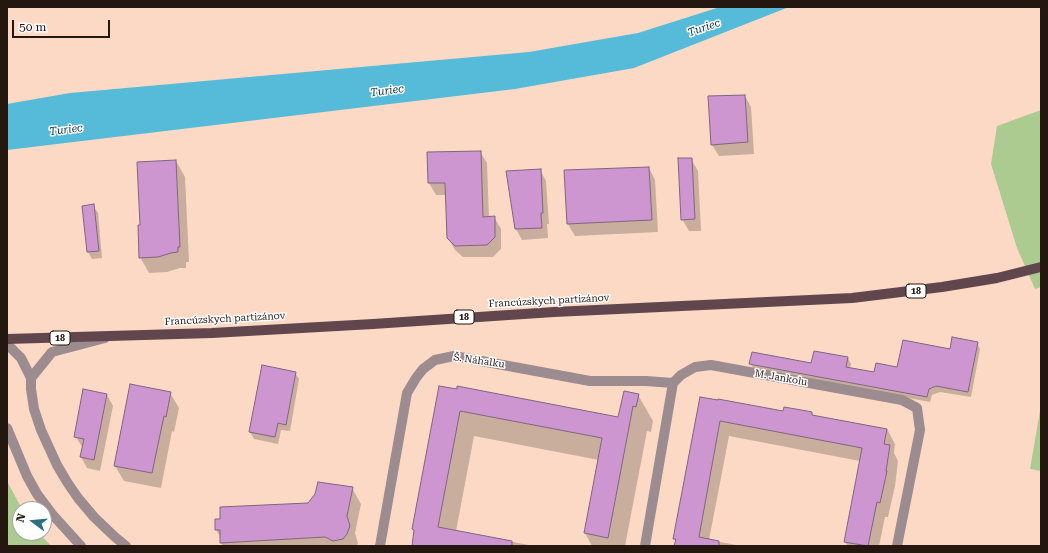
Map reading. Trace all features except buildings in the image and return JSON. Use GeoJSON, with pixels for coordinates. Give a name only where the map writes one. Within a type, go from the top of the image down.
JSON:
{"type":"FeatureCollection","features":[{"type":"Feature","properties":{"kind":"main road","name":"Francúzskych partizánov"},"geometry":{"type":"LineString","coordinates":[[7,339],[212,333],[554,312],[852,298],[942,288],[997,278],[1041,267]]}},
{"type":"Feature","properties":{"kind":"street"},"geometry":{"type":"LineString","coordinates":[[31,378],[52,352],[113,336]]}},
{"type":"Feature","properties":{"kind":"street"},"geometry":{"type":"LineString","coordinates":[[7,344],[21,358],[31,378],[34,408],[41,430],[57,465],[78,498],[104,527],[126,546]]}},
{"type":"Feature","properties":{"kind":"street","name":"Š. Náhalku"},"geometry":{"type":"LineString","coordinates":[[380,546],[407,393],[423,368],[435,360],[454,356],[590,380],[673,383]]}},
{"type":"Feature","properties":{"kind":"street","name":"M. Jankolu"},"geometry":{"type":"LineString","coordinates":[[673,383],[681,375],[695,367],[711,365],[902,400],[917,408],[920,430],[897,546]]}},
{"type":"Feature","properties":{"kind":"street"},"geometry":{"type":"LineString","coordinates":[[645,546],[673,383]]}},
{"type":"Feature","properties":{"kind":"street"},"geometry":{"type":"LineString","coordinates":[[7,428],[27,476],[37,494],[52,514],[81,546]]}},
{"type":"Feature","properties":{"kind":"green space"},"geometry":{"type":"Polygon","coordinates":[[[1041,110],[1041,287],[1035,289],[1017,248],[991,164],[997,126],[1041,110]]]}},
{"type":"Feature","properties":{"kind":"green space"},"geometry":{"type":"Polygon","coordinates":[[[1041,405],[1041,471],[1030,469],[1041,405]]]}},
{"type":"Feature","properties":{"kind":"green space"},"geometry":{"type":"Polygon","coordinates":[[[7,481],[18,501],[12,501],[12,541],[46,541],[51,546],[7,546],[7,481]]]}},
{"type":"Feature","properties":{"kind":"water","name":"Turiec"},"geometry":{"type":"Polygon","coordinates":[[[720,7],[789,7],[634,68],[515,89],[7,150],[7,104],[70,93],[529,52],[638,33],[720,7]]]}}]}
